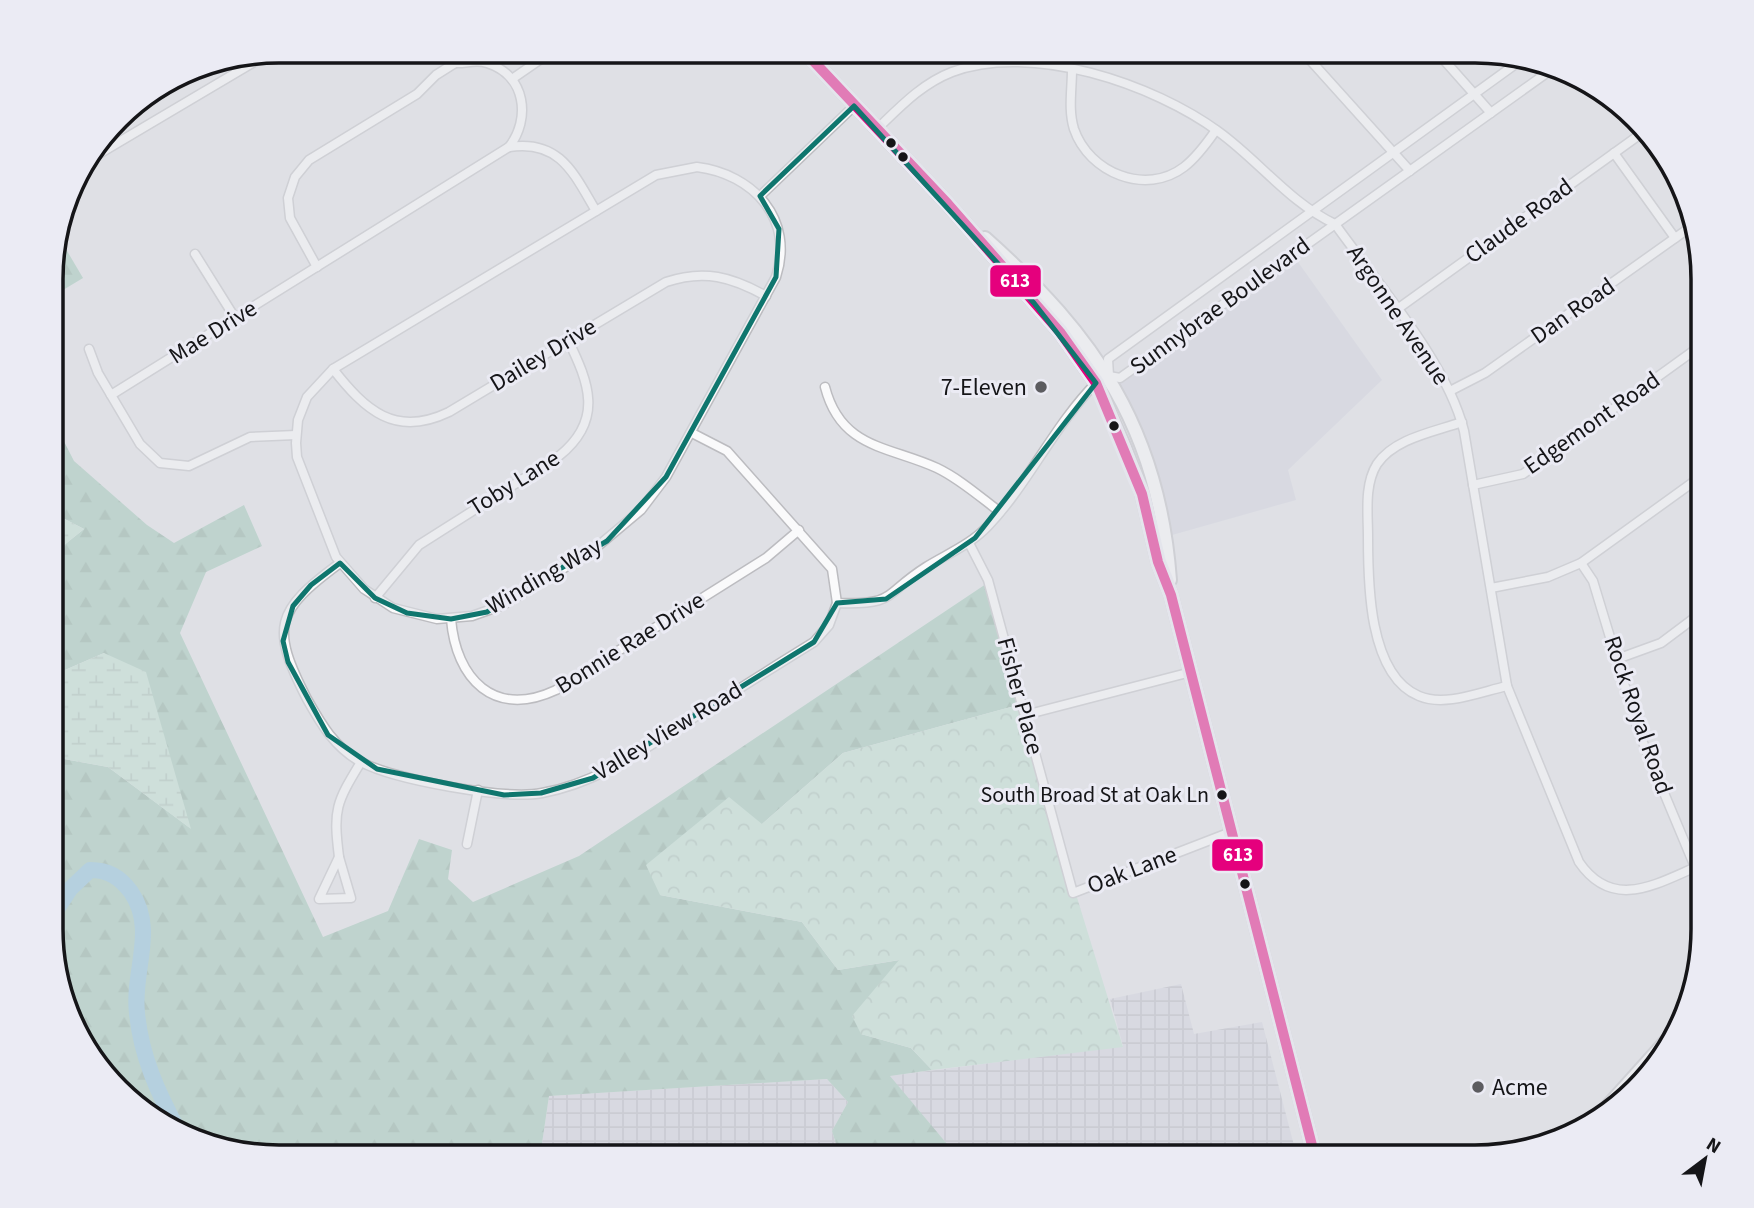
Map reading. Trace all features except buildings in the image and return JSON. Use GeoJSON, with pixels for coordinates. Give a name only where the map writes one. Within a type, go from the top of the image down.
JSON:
{"type":"FeatureCollection","features":[{"type":"Feature","properties":{"kind":"main road"},"geometry":{"type":"LineString","coordinates":[[815,63],[948,204],[1060,332],[1096,383],[1142,494],[1158,562],[1171,595],[1312,1145]]}},
{"type":"Feature","properties":{"kind":"main road"},"geometry":{"type":"LineString","coordinates":[[948,204],[1047,295],[1109,376],[1139,440],[1153,482],[1161,511],[1171,595]]}},
{"type":"Feature","properties":{"kind":"main road"},"geometry":{"type":"LineString","coordinates":[[1142,494],[1153,482]]}},
{"type":"Feature","properties":{"kind":"main road"},"geometry":{"type":"LineString","coordinates":[[1146,514],[1161,511]]}},
{"type":"Feature","properties":{"kind":"street"},"geometry":{"type":"LineString","coordinates":[[317,267],[290,218],[288,198],[295,177],[309,160],[417,94],[436,75],[455,63]]}},
{"type":"Feature","properties":{"kind":"street"},"geometry":{"type":"LineString","coordinates":[[488,63],[512,79],[522,97],[523,119],[509,147],[542,148],[561,159],[596,211]]}},
{"type":"Feature","properties":{"kind":"street"},"geometry":{"type":"LineString","coordinates":[[512,79],[535,63]]}},
{"type":"Feature","properties":{"kind":"street","name":"Argonne Avenue"},"geometry":{"type":"LineString","coordinates":[[876,130],[922,88],[955,71],[999,63],[1072,70],[1150,93],[1216,130],[1310,212],[1335,224],[1451,391],[1462,422],[1507,686],[1579,862],[1591,878],[1612,889],[1633,891],[1691,868]]}},
{"type":"Feature","properties":{"kind":"street"},"geometry":{"type":"LineString","coordinates":[[1313,63],[1409,171]]}},
{"type":"Feature","properties":{"kind":"street"},"geometry":{"type":"LineString","coordinates":[[1447,63],[1491,113]]}},
{"type":"Feature","properties":{"kind":"street"},"geometry":{"type":"LineString","coordinates":[[107,149],[249,65]]}},
{"type":"Feature","properties":{"kind":"street","name":"Sunnybrae Boulevard"},"geometry":{"type":"LineString","coordinates":[[1512,67],[1108,359],[1109,376],[1121,377],[1544,75]]}},
{"type":"Feature","properties":{"kind":"street"},"geometry":{"type":"LineString","coordinates":[[1072,70],[1071,114],[1077,138],[1091,157],[1110,172],[1144,180],[1167,176],[1185,166],[1216,130]]}},
{"type":"Feature","properties":{"kind":"street"},"geometry":{"type":"LineString","coordinates":[[760,196],[854,106]]}},
{"type":"Feature","properties":{"kind":"street","name":"Claude Road"},"geometry":{"type":"LineString","coordinates":[[1396,310],[1637,137]]}},
{"type":"Feature","properties":{"kind":"street","name":"Mae Drive"},"geometry":{"type":"LineString","coordinates":[[111,395],[509,147]]}},
{"type":"Feature","properties":{"kind":"street"},"geometry":{"type":"LineString","coordinates":[[1614,153],[1675,238]]}},
{"type":"Feature","properties":{"kind":"street","name":"Winding Way"},"geometry":{"type":"LineString","coordinates":[[684,168],[723,172],[745,183],[760,196],[775,217],[782,243],[780,266],[692,433],[654,494],[607,541],[503,605],[472,616],[451,619],[407,614],[375,598],[340,563],[297,457],[296,435],[307,397],[333,369],[656,175],[684,168]]}},
{"type":"Feature","properties":{"kind":"street","name":"Dan Road"},"geometry":{"type":"LineString","coordinates":[[1451,391],[1485,373],[1686,231]]}},
{"type":"Feature","properties":{"kind":"street"},"geometry":{"type":"LineString","coordinates":[[195,254],[235,318]]}},
{"type":"Feature","properties":{"kind":"street","name":"Dailey Drive"},"geometry":{"type":"LineString","coordinates":[[333,369],[354,397],[370,410],[397,421],[424,421],[449,412],[666,282],[680,277],[722,276],[766,296]]}},
{"type":"Feature","properties":{"kind":"street","name":"Toby Lane"},"geometry":{"type":"LineString","coordinates":[[375,598],[399,565],[419,545],[559,456],[578,436],[587,413],[588,389],[568,340]]}},
{"type":"Feature","properties":{"kind":"street"},"geometry":{"type":"LineString","coordinates":[[89,349],[98,373],[143,449],[169,466],[198,463],[231,444],[250,437],[296,435]]}},
{"type":"Feature","properties":{"kind":"street","name":"Edgemont Road"},"geometry":{"type":"LineString","coordinates":[[1473,485],[1523,474],[1691,353]]}},
{"type":"Feature","properties":{"kind":"street"},"geometry":{"type":"LineString","coordinates":[[692,433],[727,451],[799,530],[832,569],[837,603],[865,604],[886,599],[926,567],[969,543],[1000,512],[1048,442],[1096,383],[1109,376]]}},
{"type":"Feature","properties":{"kind":"street"},"geometry":{"type":"LineString","coordinates":[[825,387],[830,408],[862,439],[891,453],[939,469],[1000,512]]}},
{"type":"Feature","properties":{"kind":"street"},"geometry":{"type":"LineString","coordinates":[[1462,422],[1392,449],[1372,474],[1368,494],[1370,602],[1387,660],[1396,678],[1412,693],[1439,701],[1507,686]]}},
{"type":"Feature","properties":{"kind":"street"},"geometry":{"type":"LineString","coordinates":[[1490,588],[1548,577],[1581,563],[1691,484]]}},
{"type":"Feature","properties":{"kind":"street","name":"Bonnie Rae Drive"},"geometry":{"type":"LineString","coordinates":[[451,619],[457,655],[477,684],[510,699],[544,696],[766,558],[799,530]]}},
{"type":"Feature","properties":{"kind":"street","name":"Fisher Place"},"geometry":{"type":"LineString","coordinates":[[969,543],[988,580],[1073,893]]}},
{"type":"Feature","properties":{"kind":"street","name":"Valley View Road"},"geometry":{"type":"LineString","coordinates":[[340,563],[300,596],[287,618],[283,641],[288,662],[319,722],[339,746],[361,762],[392,773],[504,794],[541,793],[572,786],[612,769],[814,642],[829,625],[837,603]]}},
{"type":"Feature","properties":{"kind":"street","name":"Rock Royal Road"},"geometry":{"type":"LineString","coordinates":[[1581,563],[1593,581],[1639,733],[1691,847]]}},
{"type":"Feature","properties":{"kind":"street"},"geometry":{"type":"LineString","coordinates":[[1617,659],[1661,643],[1691,620]]}},
{"type":"Feature","properties":{"kind":"street"},"geometry":{"type":"LineString","coordinates":[[1025,715],[1191,672]]}},
{"type":"Feature","properties":{"kind":"street"},"geometry":{"type":"LineString","coordinates":[[339,857],[319,899],[351,898],[339,857],[336,809],[339,797],[361,762]]}},
{"type":"Feature","properties":{"kind":"street"},"geometry":{"type":"LineString","coordinates":[[467,844],[478,789]]}},
{"type":"Feature","properties":{"kind":"street","name":"Oak Lane"},"geometry":{"type":"LineString","coordinates":[[1073,893],[1231,832]]}},
{"type":"Feature","properties":{"kind":"highlighted area"},"geometry":{"type":"Polygon","coordinates":[[[854,106],[1034,303],[1096,383],[975,538],[886,599],[837,603],[814,642],[593,778],[541,793],[504,795],[377,769],[328,735],[288,662],[283,641],[293,606],[311,585],[340,563],[375,598],[407,613],[451,619],[487,612],[607,541],[666,477],[776,277],[779,229],[760,196],[854,106]]]}},
{"type":"Feature","properties":{"kind":"shaded area"},"geometry":{"type":"Polygon","coordinates":[[[1293,255],[1382,380],[1288,470],[1296,500],[1165,537],[1161,511],[1109,376],[1121,378],[1293,255]]]}},
{"type":"Feature","properties":{"kind":"shaded area"},"geometry":{"type":"Polygon","coordinates":[[[1181,984],[1194,1034],[1262,1022],[1294,1145],[948,1145],[889,1076],[1123,1046],[1110,999],[1181,984]]]}},
{"type":"Feature","properties":{"kind":"shaded area"},"geometry":{"type":"Polygon","coordinates":[[[827,1079],[848,1102],[832,1131],[836,1145],[542,1145],[549,1096],[827,1079]]]}},
{"type":"Feature","properties":{"kind":"green space"},"geometry":{"type":"Polygon","coordinates":[[[65,248],[83,278],[63,290],[65,248]]]}},
{"type":"Feature","properties":{"kind":"green space"},"geometry":{"type":"Polygon","coordinates":[[[63,440],[74,461],[147,525],[174,543],[244,505],[262,546],[206,572],[180,633],[323,937],[388,911],[419,839],[452,850],[448,879],[473,902],[579,856],[989,582],[1022,704],[843,753],[761,825],[660,895],[802,922],[838,970],[900,960],[861,1034],[911,1048],[932,1070],[890,1076],[948,1145],[836,1145],[832,1131],[848,1102],[827,1079],[549,1096],[542,1145],[265,1145],[223,1138],[197,1129],[148,1100],[126,1082],[92,1037],[70,985],[63,943],[63,759],[108,767],[190,828],[104,653],[63,671],[63,546],[84,529],[63,518],[63,440]]]}},
{"type":"Feature","properties":{"kind":"green space"},"geometry":{"type":"Polygon","coordinates":[[[63,518],[84,529],[63,546],[63,518]]]}},
{"type":"Feature","properties":{"kind":"green space"},"geometry":{"type":"Polygon","coordinates":[[[104,653],[146,672],[191,829],[108,767],[63,759],[63,671],[104,653]]]}},
{"type":"Feature","properties":{"kind":"green space"},"geometry":{"type":"Polygon","coordinates":[[[1022,704],[1059,839],[1123,1047],[932,1070],[911,1048],[861,1034],[852,1016],[899,960],[838,970],[802,922],[660,895],[646,865],[729,797],[762,824],[843,753],[1022,704]]]}},
{"type":"Feature","properties":{"kind":"waterway"},"geometry":{"type":"LineString","coordinates":[[63,900],[90,870],[113,875],[131,892],[139,906],[143,936],[136,997],[139,1029],[152,1074],[171,1116]]}},
{"type":"Feature","properties":{"kind":"transit line","name":"613"},"geometry":{"type":"LineString","coordinates":[[815,63],[948,204],[1060,332],[1096,383],[1142,494],[1158,562],[1171,595],[1312,1145]]}},
{"type":"Feature","properties":{"kind":"place","name":"7-Eleven"},"geometry":{"type":"Point","coordinates":[1041,387]}},
{"type":"Feature","properties":{"kind":"place","name":"South Broad St at Oak Ln"},"geometry":{"type":"Point","coordinates":[1222,795]}},
{"type":"Feature","properties":{"kind":"place","name":"Acme"},"geometry":{"type":"Point","coordinates":[1478,1087]}}]}
